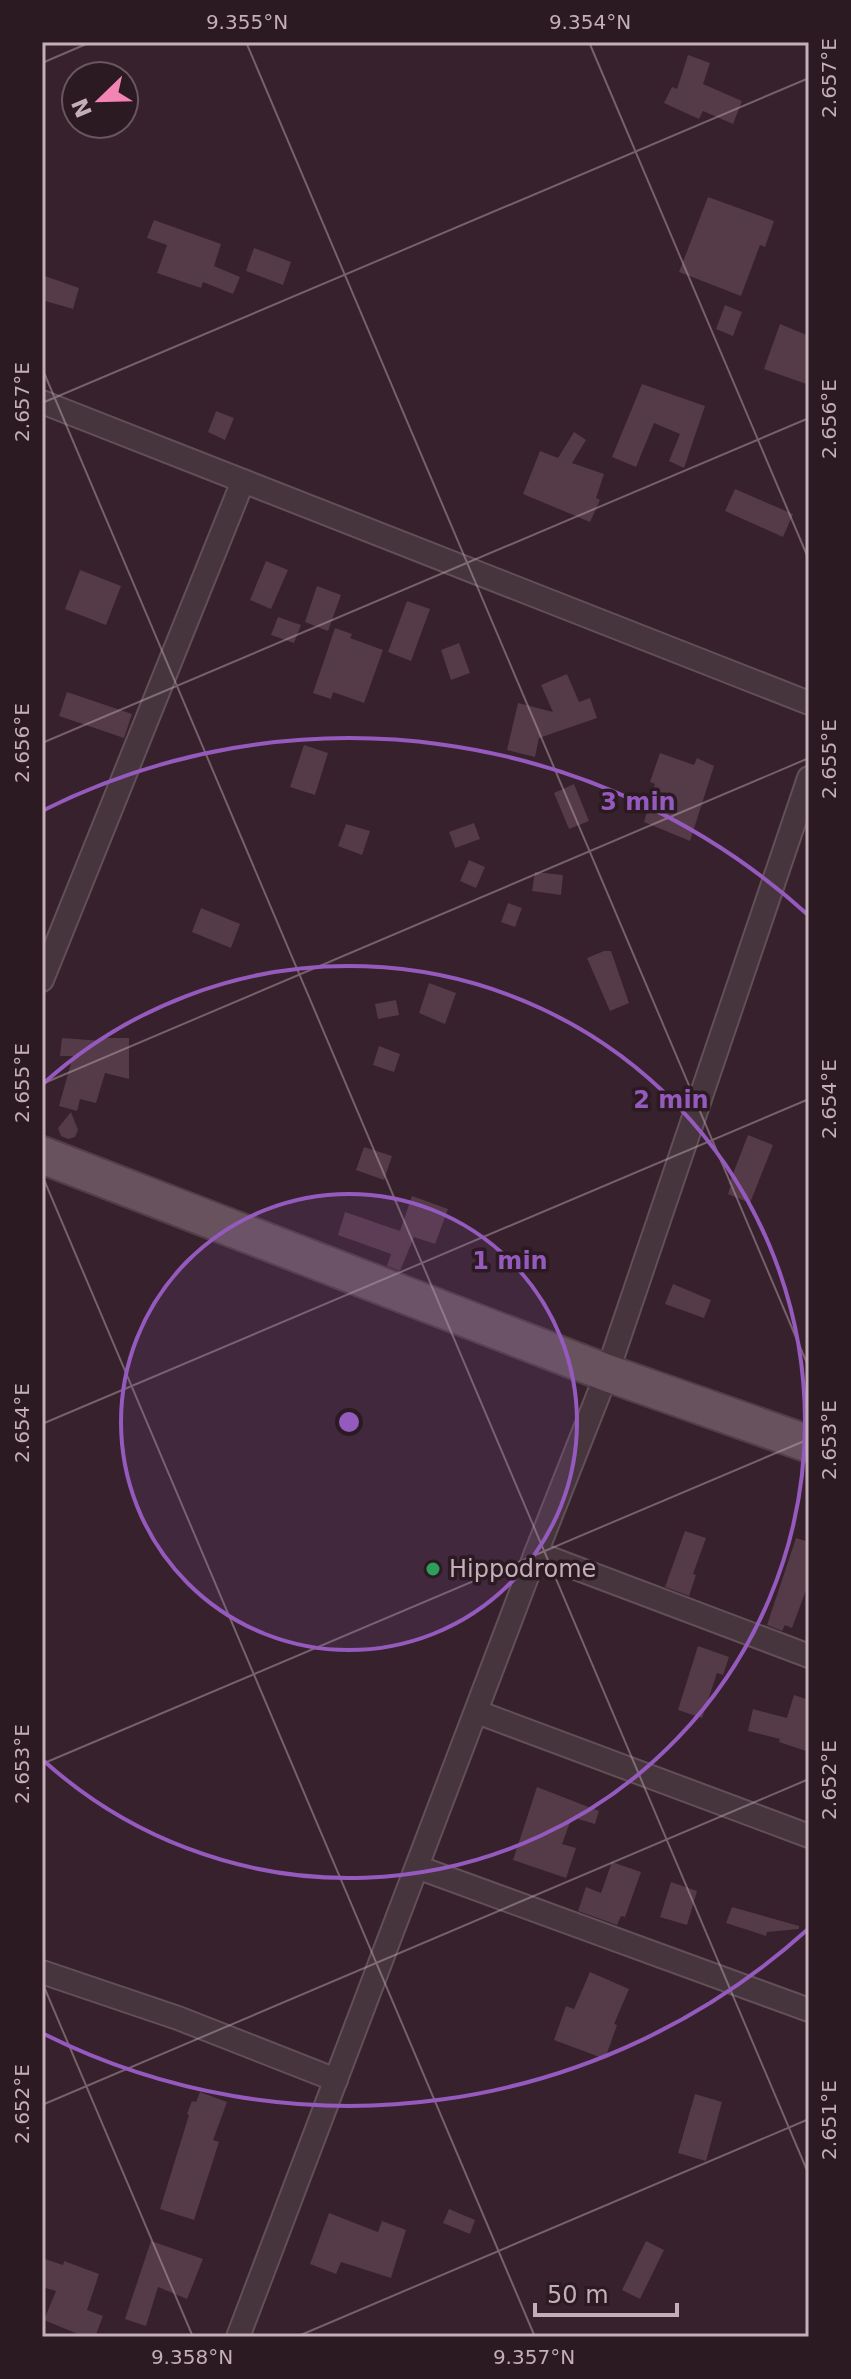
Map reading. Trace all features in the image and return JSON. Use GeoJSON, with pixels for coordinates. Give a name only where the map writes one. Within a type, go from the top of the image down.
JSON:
{"type":"FeatureCollection","features":[{"type":"Feature","properties":{"kind":"main road"},"geometry":{"type":"LineString","coordinates":[[42,1155],[607,1373],[809,1444]]}},
{"type":"Feature","properties":{"kind":"street"},"geometry":{"type":"LineString","coordinates":[[42,402],[809,703]]}},
{"type":"Feature","properties":{"kind":"street"},"geometry":{"type":"LineString","coordinates":[[42,980],[243,481]]}},
{"type":"Feature","properties":{"kind":"street"},"geometry":{"type":"LineString","coordinates":[[238,2337],[607,1373],[809,778]]}},
{"type":"Feature","properties":{"kind":"street"},"geometry":{"type":"LineString","coordinates":[[536,1553],[809,1656]]}},
{"type":"Feature","properties":{"kind":"street"},"geometry":{"type":"LineString","coordinates":[[477,1712],[809,1836]]}},
{"type":"Feature","properties":{"kind":"street"},"geometry":{"type":"LineString","coordinates":[[417,1867],[809,2010]]}},
{"type":"Feature","properties":{"kind":"street"},"geometry":{"type":"LineString","coordinates":[[42,1972],[178,2018],[336,2080]]}},
{"type":"Feature","properties":{"kind":"building"},"geometry":{"type":"Polygon","coordinates":[[[688,55],[710,63],[703,84],[742,101],[733,124],[703,111],[699,119],[664,103],[672,87],[677,89],[688,55]]]}},
{"type":"Feature","properties":{"kind":"building"},"geometry":{"type":"Polygon","coordinates":[[[708,197],[774,221],[765,247],[760,245],[741,296],[679,272],[708,197]]]}},
{"type":"Feature","properties":{"kind":"building"},"geometry":{"type":"Polygon","coordinates":[[[154,220],[221,244],[214,266],[240,277],[233,294],[203,282],[201,288],[157,273],[167,245],[147,238],[154,220]]]}},
{"type":"Feature","properties":{"kind":"building"},"geometry":{"type":"Polygon","coordinates":[[[254,248],[291,262],[283,285],[246,271],[254,248]]]}},
{"type":"Feature","properties":{"kind":"building"},"geometry":{"type":"Polygon","coordinates":[[[42,275],[79,288],[73,309],[42,300],[42,275]]]}},
{"type":"Feature","properties":{"kind":"building"},"geometry":{"type":"Polygon","coordinates":[[[725,305],[742,312],[733,336],[716,329],[725,305]]]}},
{"type":"Feature","properties":{"kind":"building"},"geometry":{"type":"Polygon","coordinates":[[[780,324],[809,336],[809,385],[764,369],[780,324]]]}},
{"type":"Feature","properties":{"kind":"building"},"geometry":{"type":"Polygon","coordinates":[[[642,384],[705,406],[684,468],[669,461],[680,434],[654,423],[636,467],[612,457],[642,384]]]}},
{"type":"Feature","properties":{"kind":"building"},"geometry":{"type":"Polygon","coordinates":[[[216,411],[234,418],[225,440],[208,432],[216,411]]]}},
{"type":"Feature","properties":{"kind":"building"},"geometry":{"type":"Polygon","coordinates":[[[574,432],[586,440],[572,463],[604,474],[596,498],[600,500],[590,522],[523,494],[540,451],[558,458],[574,432]]]}},
{"type":"Feature","properties":{"kind":"building"},"geometry":{"type":"Polygon","coordinates":[[[735,489],[793,514],[783,537],[725,511],[735,489]]]}},
{"type":"Feature","properties":{"kind":"building"},"geometry":{"type":"Polygon","coordinates":[[[266,561],[288,570],[271,609],[250,600],[266,561]]]}},
{"type":"Feature","properties":{"kind":"building"},"geometry":{"type":"Polygon","coordinates":[[[80,570],[121,586],[106,625],[65,609],[80,570]]]}},
{"type":"Feature","properties":{"kind":"building"},"geometry":{"type":"Polygon","coordinates":[[[317,586],[341,595],[328,631],[305,622],[317,586]]]}},
{"type":"Feature","properties":{"kind":"building"},"geometry":{"type":"Polygon","coordinates":[[[407,601],[430,609],[411,661],[388,652],[407,601]]]}},
{"type":"Feature","properties":{"kind":"building"},"geometry":{"type":"Polygon","coordinates":[[[278,617],[301,625],[294,643],[271,635],[278,617]]]}},
{"type":"Feature","properties":{"kind":"building"},"geometry":{"type":"Polygon","coordinates":[[[335,628],[352,634],[350,638],[383,650],[364,703],[333,692],[331,699],[313,693],[335,628]]]}},
{"type":"Feature","properties":{"kind":"building"},"geometry":{"type":"Polygon","coordinates":[[[459,643],[470,673],[451,680],[441,650],[459,643]]]}},
{"type":"Feature","properties":{"kind":"building"},"geometry":{"type":"Polygon","coordinates":[[[567,674],[579,702],[590,698],[597,718],[539,738],[535,757],[507,750],[518,703],[553,712],[541,685],[567,674]]]}},
{"type":"Feature","properties":{"kind":"building"},"geometry":{"type":"Polygon","coordinates":[[[67,692],[132,714],[124,738],[59,716],[67,692]]]}},
{"type":"Feature","properties":{"kind":"building"},"geometry":{"type":"Polygon","coordinates":[[[304,745],[328,753],[315,795],[290,787],[304,745]]]}},
{"type":"Feature","properties":{"kind":"building"},"geometry":{"type":"Polygon","coordinates":[[[660,753],[694,765],[697,758],[714,766],[690,841],[644,822],[655,784],[650,782],[660,753]]]}},
{"type":"Feature","properties":{"kind":"building"},"geometry":{"type":"Polygon","coordinates":[[[574,784],[589,821],[569,829],[554,793],[574,784]]]}},
{"type":"Feature","properties":{"kind":"building"},"geometry":{"type":"Polygon","coordinates":[[[474,823],[480,839],[455,848],[449,832],[474,823]]]}},
{"type":"Feature","properties":{"kind":"building"},"geometry":{"type":"Polygon","coordinates":[[[346,824],[370,831],[362,855],[338,846],[346,824]]]}},
{"type":"Feature","properties":{"kind":"building"},"geometry":{"type":"Polygon","coordinates":[[[469,860],[485,867],[476,888],[460,881],[469,860]]]}},
{"type":"Feature","properties":{"kind":"building"},"geometry":{"type":"Polygon","coordinates":[[[535,872],[563,875],[561,895],[532,891],[535,872]]]}},
{"type":"Feature","properties":{"kind":"building"},"geometry":{"type":"Polygon","coordinates":[[[508,903],[522,908],[515,927],[501,922],[508,903]]]}},
{"type":"Feature","properties":{"kind":"building"},"geometry":{"type":"Polygon","coordinates":[[[201,908],[240,924],[231,948],[192,932],[201,908]]]}},
{"type":"Feature","properties":{"kind":"building"},"geometry":{"type":"Polygon","coordinates":[[[611,951],[629,1003],[610,1011],[587,958],[611,951]]]}},
{"type":"Feature","properties":{"kind":"building"},"geometry":{"type":"Polygon","coordinates":[[[429,983],[456,993],[445,1024],[419,1013],[429,983]]]}},
{"type":"Feature","properties":{"kind":"building"},"geometry":{"type":"Polygon","coordinates":[[[396,1000],[399,1015],[378,1019],[375,1004],[396,1000]]]}},
{"type":"Feature","properties":{"kind":"building"},"geometry":{"type":"Polygon","coordinates":[[[62,1038],[102,1041],[102,1038],[129,1038],[129,1079],[105,1073],[96,1103],[80,1099],[77,1111],[59,1106],[73,1056],[60,1056],[62,1038]]]}},
{"type":"Feature","properties":{"kind":"building"},"geometry":{"type":"Polygon","coordinates":[[[379,1046],[400,1054],[394,1072],[373,1065],[379,1046]]]}},
{"type":"Feature","properties":{"kind":"building"},"geometry":{"type":"Polygon","coordinates":[[[71,1112],[78,1130],[75,1137],[68,1139],[61,1136],[58,1128],[71,1112]]]}},
{"type":"Feature","properties":{"kind":"building"},"geometry":{"type":"Polygon","coordinates":[[[748,1135],[773,1145],[750,1203],[728,1194],[748,1135]]]}},
{"type":"Feature","properties":{"kind":"building"},"geometry":{"type":"Polygon","coordinates":[[[364,1147],[392,1156],[384,1180],[356,1170],[364,1147]]]}},
{"type":"Feature","properties":{"kind":"building"},"geometry":{"type":"Polygon","coordinates":[[[412,1196],[448,1209],[435,1244],[414,1237],[400,1271],[387,1266],[391,1254],[338,1235],[345,1212],[400,1231],[412,1196]]]}},
{"type":"Feature","properties":{"kind":"building"},"geometry":{"type":"Polygon","coordinates":[[[673,1284],[711,1300],[704,1318],[665,1304],[673,1284]]]}},
{"type":"Feature","properties":{"kind":"building"},"geometry":{"type":"Polygon","coordinates":[[[685,1531],[706,1538],[689,1596],[665,1587],[685,1531]]]}},
{"type":"Feature","properties":{"kind":"building"},"geometry":{"type":"Polygon","coordinates":[[[796,1538],[809,1542],[809,1582],[792,1628],[785,1625],[782,1631],[767,1625],[796,1538]]]}},
{"type":"Feature","properties":{"kind":"building"},"geometry":{"type":"Polygon","coordinates":[[[698,1646],[729,1657],[723,1675],[717,1673],[702,1718],[678,1710],[698,1646]]]}},
{"type":"Feature","properties":{"kind":"building"},"geometry":{"type":"Polygon","coordinates":[[[794,1695],[809,1700],[809,1752],[779,1742],[780,1739],[748,1731],[753,1709],[787,1718],[794,1695]]]}},
{"type":"Feature","properties":{"kind":"building"},"geometry":{"type":"Polygon","coordinates":[[[537,1787],[599,1811],[595,1824],[572,1817],[562,1844],[576,1848],[566,1878],[513,1860],[537,1787]]]}},
{"type":"Feature","properties":{"kind":"building"},"geometry":{"type":"Polygon","coordinates":[[[612,1862],[641,1872],[625,1917],[621,1916],[617,1925],[578,1911],[586,1887],[601,1893],[612,1862]]]}},
{"type":"Feature","properties":{"kind":"building"},"geometry":{"type":"Polygon","coordinates":[[[671,1882],[697,1891],[687,1925],[660,1917],[671,1882]]]}},
{"type":"Feature","properties":{"kind":"building"},"geometry":{"type":"Polygon","coordinates":[[[732,1907],[799,1926],[799,1929],[767,1932],[766,1936],[726,1923],[732,1907]]]}},
{"type":"Feature","properties":{"kind":"building"},"geometry":{"type":"Polygon","coordinates":[[[590,1972],[629,1989],[614,2024],[617,2025],[605,2059],[554,2040],[566,2006],[574,2009],[590,1972]]]}},
{"type":"Feature","properties":{"kind":"building"},"geometry":{"type":"Polygon","coordinates":[[[200,2092],[227,2102],[213,2140],[219,2142],[194,2220],[160,2209],[187,2114],[200,2092]]]}},
{"type":"Feature","properties":{"kind":"building"},"geometry":{"type":"Polygon","coordinates":[[[695,2094],[722,2102],[706,2161],[678,2153],[695,2094]]]}},
{"type":"Feature","properties":{"kind":"building"},"geometry":{"type":"Polygon","coordinates":[[[449,2209],[475,2220],[470,2234],[443,2223],[449,2209]]]}},
{"type":"Feature","properties":{"kind":"building"},"geometry":{"type":"Polygon","coordinates":[[[329,2213],[378,2232],[382,2221],[406,2230],[391,2278],[341,2262],[336,2274],[310,2264],[329,2213]]]}},
{"type":"Feature","properties":{"kind":"building"},"geometry":{"type":"Polygon","coordinates":[[[151,2241],[203,2259],[187,2299],[158,2287],[146,2326],[125,2319],[151,2241]]]}},
{"type":"Feature","properties":{"kind":"building"},"geometry":{"type":"Polygon","coordinates":[[[646,2241],[664,2250],[640,2299],[622,2290],[646,2241]]]}},
{"type":"Feature","properties":{"kind":"building"},"geometry":{"type":"Polygon","coordinates":[[[42,2258],[63,2265],[64,2261],[99,2274],[87,2310],[103,2316],[95,2337],[85,2337],[44,2320],[56,2291],[42,2287],[42,2258]]]}},
{"type":"Feature","properties":{"kind":"place","name":"Hippodrome"},"geometry":{"type":"Point","coordinates":[433,1569]}}]}
